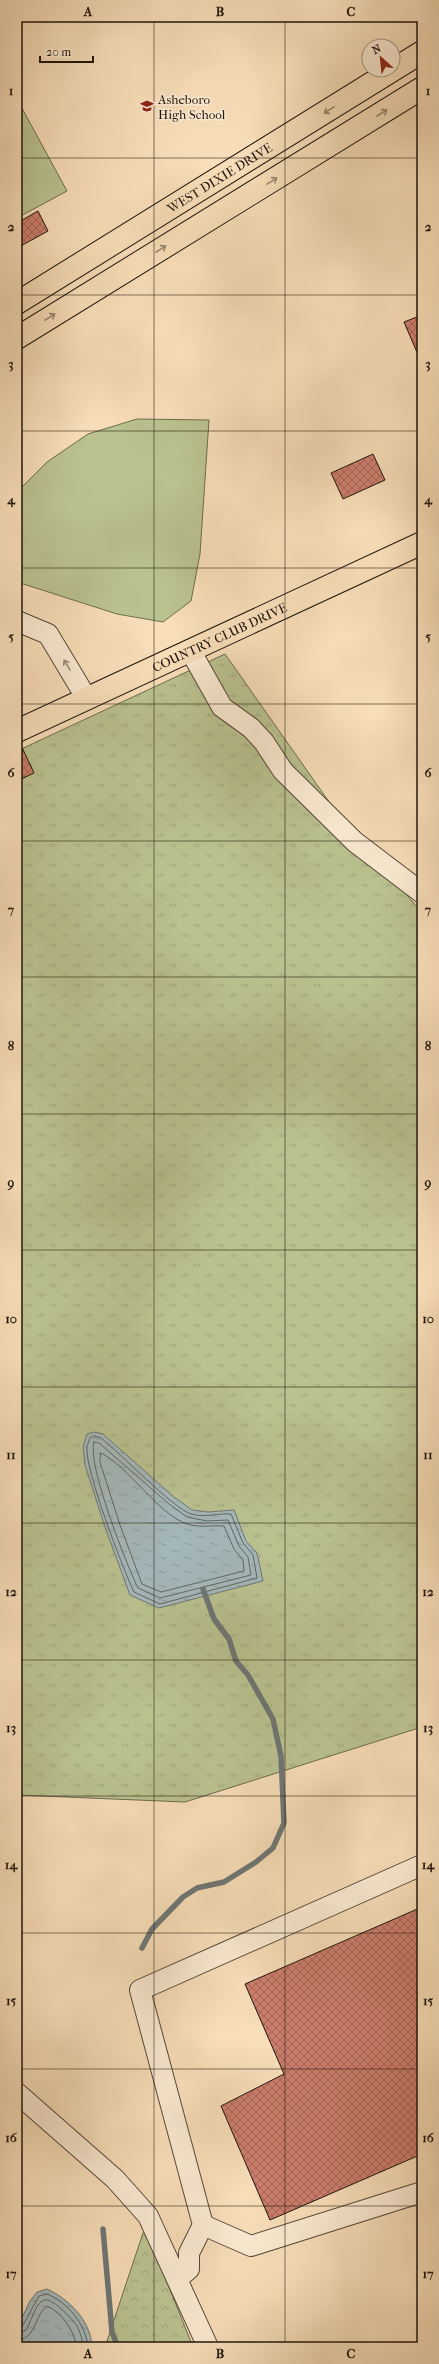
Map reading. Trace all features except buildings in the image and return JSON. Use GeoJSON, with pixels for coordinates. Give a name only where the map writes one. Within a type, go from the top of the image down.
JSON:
{"type":"FeatureCollection","features":[{"type":"Feature","properties":{"kind":"main road","name":"WEST DIXIE DRIVE"},"geometry":{"type":"LineString","coordinates":[[17,303],[422,52]]}},
{"type":"Feature","properties":{"kind":"main road"},"geometry":{"type":"LineString","coordinates":[[17,338],[422,88]]}},
{"type":"Feature","properties":{"kind":"main road","name":"COUNTRY CLUB DRIVE"},"geometry":{"type":"LineString","coordinates":[[17,731],[422,543]]}},
{"type":"Feature","properties":{"kind":"lane"},"geometry":{"type":"LineString","coordinates":[[17,621],[48,634],[87,699]]}},
{"type":"Feature","properties":{"kind":"lane"},"geometry":{"type":"LineString","coordinates":[[190,650],[222,708],[251,728],[264,742],[283,771],[355,842],[422,893]]}},
{"type":"Feature","properties":{"kind":"lane"},"geometry":{"type":"LineString","coordinates":[[178,2279],[189,2269],[189,2252],[203,2225],[140,1990],[422,1865]]}},
{"type":"Feature","properties":{"kind":"lane"},"geometry":{"type":"LineString","coordinates":[[17,2092],[115,2179],[148,2216],[208,2347]]}},
{"type":"Feature","properties":{"kind":"lane"},"geometry":{"type":"LineString","coordinates":[[203,2225],[251,2246],[422,2192]]}},
{"type":"Feature","properties":{"kind":"path"},"geometry":{"type":"LineString","coordinates":[[418,504],[422,502]]}},
{"type":"Feature","properties":{"kind":"green space"},"geometry":{"type":"Polygon","coordinates":[[[17,99],[67,191],[17,218],[17,99]]]}},
{"type":"Feature","properties":{"kind":"green space"},"geometry":{"type":"Polygon","coordinates":[[[137,419],[209,420],[200,554],[191,601],[163,622],[117,614],[17,582],[17,494],[20,489],[47,462],[88,434],[137,419]]]}},
{"type":"Feature","properties":{"kind":"green space"},"geometry":{"type":"Polygon","coordinates":[[[225,654],[332,806],[422,913],[422,1727],[185,1802],[17,1795],[17,751],[225,654]]]}},
{"type":"Feature","properties":{"kind":"green space"},"geometry":{"type":"Polygon","coordinates":[[[145,2227],[193,2347],[105,2347],[145,2227]]]}},
{"type":"Feature","properties":{"kind":"water"},"geometry":{"type":"Polygon","coordinates":[[[94,1432],[103,1434],[174,1497],[192,1510],[208,1512],[234,1510],[246,1541],[257,1553],[263,1581],[159,1608],[130,1595],[106,1530],[85,1465],[83,1447],[87,1434],[94,1432]]]}},
{"type":"Feature","properties":{"kind":"water"},"geometry":{"type":"Polygon","coordinates":[[[47,2289],[71,2305],[77,2312],[88,2328],[92,2347],[17,2347],[17,2328],[30,2301],[37,2292],[47,2289]]]}},
{"type":"Feature","properties":{"kind":"waterway"},"geometry":{"type":"LineString","coordinates":[[142,1948],[152,1929],[183,1897],[197,1888],[224,1882],[256,1862],[273,1848],[284,1823],[281,1756],[273,1719],[248,1675],[236,1661],[229,1639],[214,1619],[203,1589]]}},
{"type":"Feature","properties":{"kind":"waterway"},"geometry":{"type":"LineString","coordinates":[[103,2229],[112,2332],[118,2347]]}},
{"type":"Feature","properties":{"kind":"place","name":"Asheboro High School"},"geometry":{"type":"Point","coordinates":[147,106]}}]}
